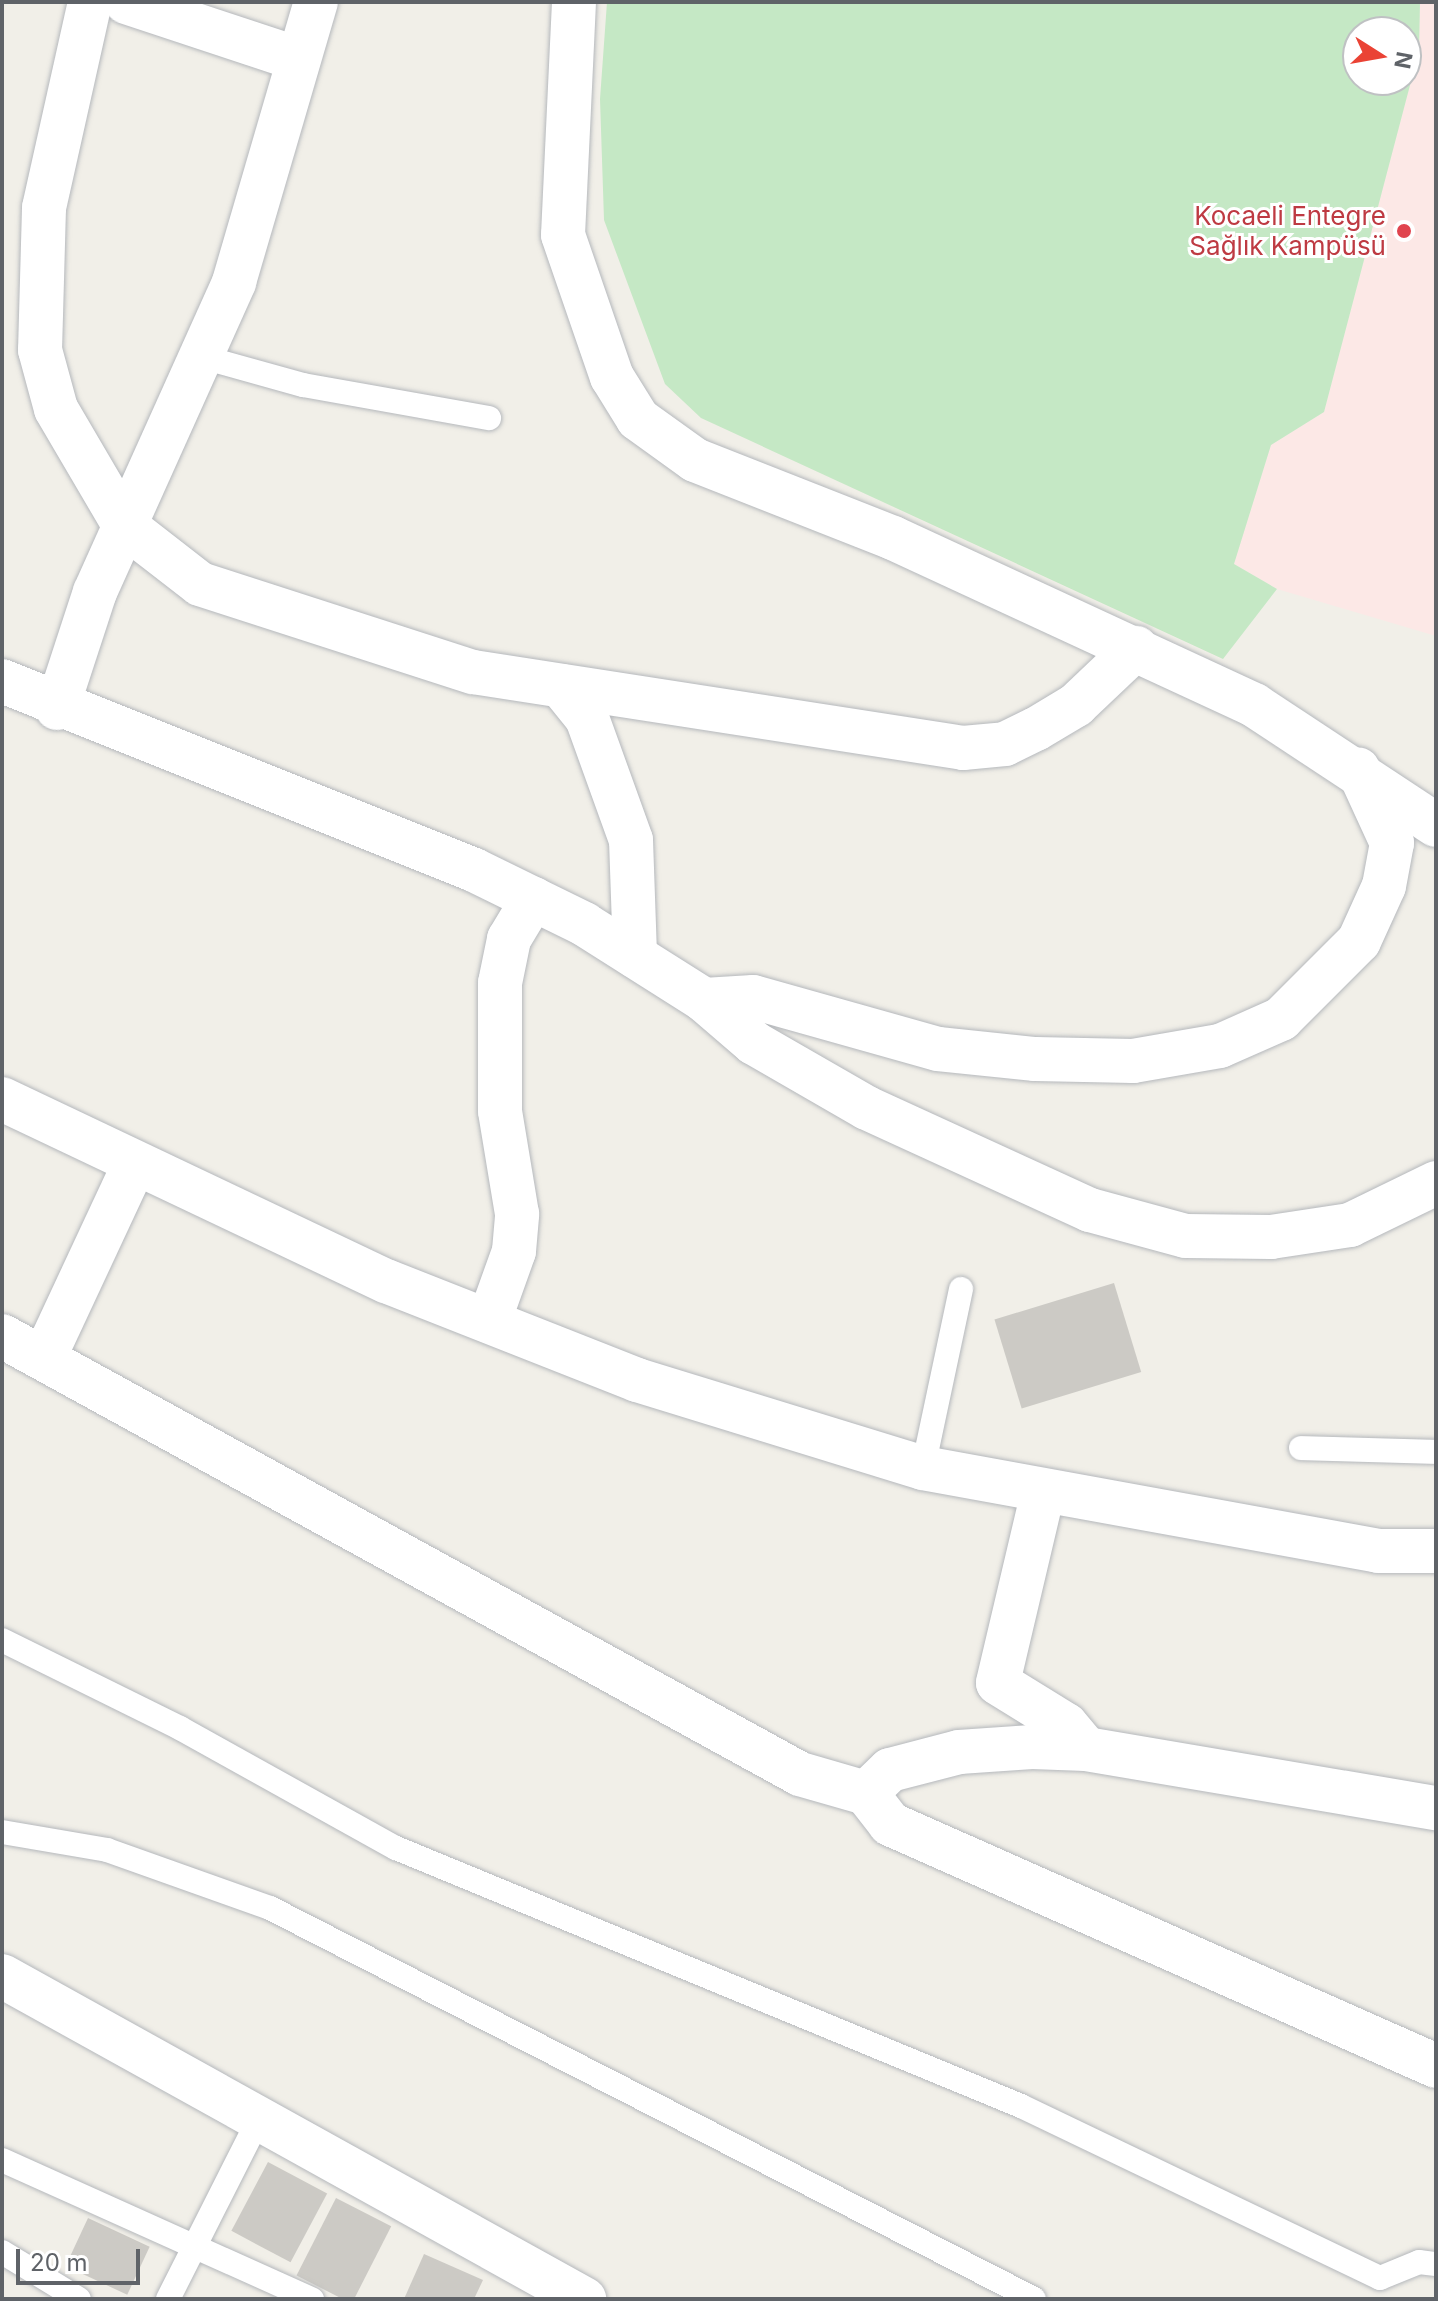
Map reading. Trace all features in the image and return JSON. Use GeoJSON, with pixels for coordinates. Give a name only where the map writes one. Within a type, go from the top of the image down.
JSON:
{"type":"FeatureCollection","features":[{"type":"Feature","properties":{"kind":"street"},"geometry":{"type":"LineString","coordinates":[[90,2],[44,208],[40,350],[56,409],[124,525],[200,584],[473,672],[963,748],[1005,744],[1036,729],[1076,705],[1136,648]]}},
{"type":"Feature","properties":{"kind":"street"},"geometry":{"type":"LineString","coordinates":[[126,2],[298,59]]}},
{"type":"Feature","properties":{"kind":"street"},"geometry":{"type":"LineString","coordinates":[[57,708],[72,649],[124,525],[206,358],[316,2]]}},
{"type":"Feature","properties":{"kind":"street"},"geometry":{"type":"LineString","coordinates":[[574,2],[563,235],[612,377],[638,419],[695,460],[893,538],[1254,705],[1358,769],[1436,825]]}},
{"type":"Feature","properties":{"kind":"street"},"geometry":{"type":"LineString","coordinates":[[2,681],[57,708],[273,788],[533,899],[635,956],[704,1000],[754,1043],[923,1135],[1090,1210],[1186,1236],[1271,1237],[1350,1225],[1436,1183]]}},
{"type":"Feature","properties":{"kind":"street"},"geometry":{"type":"LineString","coordinates":[[561,686],[587,718],[631,840],[635,956]]}},
{"type":"Feature","properties":{"kind":"street"},"geometry":{"type":"LineString","coordinates":[[704,1000],[753,997],[938,1049],[1035,1059],[1133,1061],[1220,1046],[1281,1019],[1320,988],[1359,941],[1384,886],[1392,843],[1358,769]]}},
{"type":"Feature","properties":{"kind":"street"},"geometry":{"type":"LineString","coordinates":[[489,1321],[514,1251],[517,1214],[500,1111],[500,983],[509,939],[533,899]]}},
{"type":"Feature","properties":{"kind":"street"},"geometry":{"type":"LineString","coordinates":[[2,1099],[134,1165],[489,1321],[637,1380],[923,1468],[1378,1551],[1436,1551]]}},
{"type":"Feature","properties":{"kind":"street"},"geometry":{"type":"LineString","coordinates":[[44,1358],[134,1165]]}},
{"type":"Feature","properties":{"kind":"street"},"geometry":{"type":"LineString","coordinates":[[2,1336],[800,1774],[866,1793],[890,1824],[1436,2066]]}},
{"type":"Feature","properties":{"kind":"street"},"geometry":{"type":"LineString","coordinates":[[1043,1492],[998,1683],[1066,1725],[1086,1749]]}},
{"type":"Feature","properties":{"kind":"street"},"geometry":{"type":"LineString","coordinates":[[866,1793],[890,1770],[959,1752],[1086,1749],[1436,1808]]}},
{"type":"Feature","properties":{"kind":"street"},"geometry":{"type":"LineString","coordinates":[[2,1976],[258,2121],[584,2299]]}},
{"type":"Feature","properties":{"kind":"lane"},"geometry":{"type":"LineString","coordinates":[[206,358],[303,385],[489,418]]}},
{"type":"Feature","properties":{"kind":"lane"},"geometry":{"type":"LineString","coordinates":[[923,1468],[961,1289]]}},
{"type":"Feature","properties":{"kind":"lane"},"geometry":{"type":"LineString","coordinates":[[1301,1448],[1436,1452]]}},
{"type":"Feature","properties":{"kind":"lane"},"geometry":{"type":"LineString","coordinates":[[2,1640],[180,1728],[396,1848],[1021,2106],[1384,2288],[1419,2262],[1436,2264]]}},
{"type":"Feature","properties":{"kind":"lane"},"geometry":{"type":"LineString","coordinates":[[2,1832],[107,1850],[270,1908],[1034,2299]]}},
{"type":"Feature","properties":{"kind":"lane"},"geometry":{"type":"LineString","coordinates":[[168,2299],[258,2121]]}},
{"type":"Feature","properties":{"kind":"lane"},"geometry":{"type":"LineString","coordinates":[[2,2160],[196,2242],[312,2299]]}},
{"type":"Feature","properties":{"kind":"lane"},"geometry":{"type":"LineString","coordinates":[[2,2252],[79,2299]]}},
{"type":"Feature","properties":{"kind":"shaded area","name":"Kocaeli Entegre Sağlık Kampüsü"},"geometry":{"type":"Polygon","coordinates":[[[1420,2],[1436,2],[1436,636],[1277,589],[1234,564],[1271,445],[1324,412],[1407,96],[1422,96],[1420,2]]]}},
{"type":"Feature","properties":{"kind":"green space"},"geometry":{"type":"Polygon","coordinates":[[[607,2],[1420,2],[1420,16],[1342,16],[1342,96],[1407,96],[1324,412],[1271,445],[1234,564],[1277,589],[1223,659],[701,418],[665,384],[604,220],[600,99],[607,2]]]}},
{"type":"Feature","properties":{"kind":"building"},"geometry":{"type":"Polygon","coordinates":[[[1114,1283],[1141,1372],[1022,1408],[994,1320],[1114,1283]]]}},
{"type":"Feature","properties":{"kind":"building"},"geometry":{"type":"Polygon","coordinates":[[[268,2162],[327,2193],[291,2262],[231,2231],[268,2162]]]}},
{"type":"Feature","properties":{"kind":"building"},"geometry":{"type":"Polygon","coordinates":[[[336,2198],[391,2226],[354,2299],[343,2299],[297,2276],[336,2198]]]}},
{"type":"Feature","properties":{"kind":"building"},"geometry":{"type":"Polygon","coordinates":[[[88,2218],[150,2247],[127,2295],[66,2266],[88,2218]]]}},
{"type":"Feature","properties":{"kind":"building"},"geometry":{"type":"Polygon","coordinates":[[[424,2254],[483,2280],[474,2299],[404,2299],[424,2254]]]}},
{"type":"Feature","properties":{"kind":"place","name":"Kocaeli Entegre Sağlık Kampüsü"},"geometry":{"type":"Point","coordinates":[1404,231]}}]}
